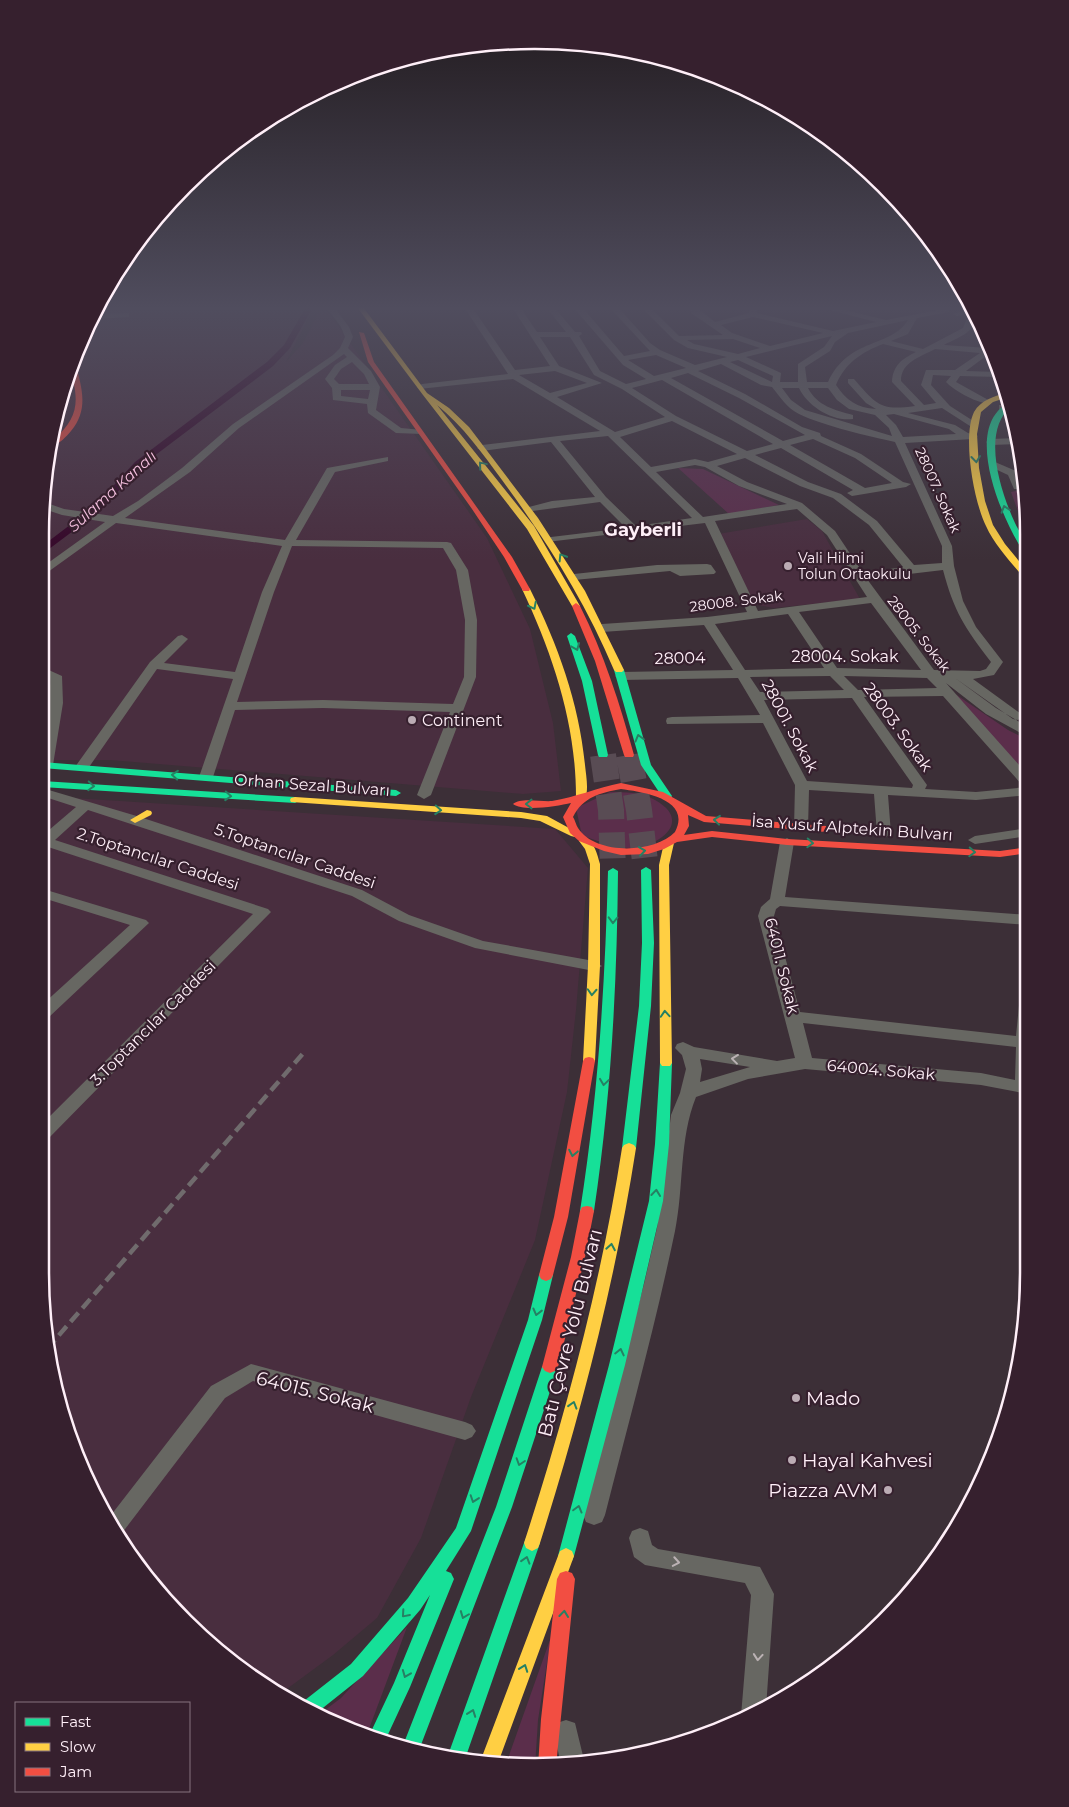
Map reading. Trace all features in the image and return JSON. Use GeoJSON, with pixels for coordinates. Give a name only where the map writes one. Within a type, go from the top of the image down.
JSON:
{"type":"FeatureCollection","features":[{"type":"Feature","properties":{"kind":"main road"},"geometry":{"type":"LineString","coordinates":[[58,440],[65,435],[78,419],[82,399],[80,391]]}},
{"type":"Feature","properties":{"kind":"main road"},"geometry":{"type":"LineString","coordinates":[[380,1733],[401,1687],[463,1531],[535,1320],[561,1217],[588,1074],[594,966],[595,864],[590,848],[569,826],[567,816],[570,807],[579,798],[587,766],[561,677],[539,618],[509,558],[391,391]]}},
{"type":"Feature","properties":{"kind":"main road"},"geometry":{"type":"LineString","coordinates":[[406,391],[415,403]]}},
{"type":"Feature","properties":{"kind":"main road"},"geometry":{"type":"LineString","coordinates":[[424,391],[514,505],[558,572],[589,631],[611,687],[629,755]]}},
{"type":"Feature","properties":{"kind":"main road"},"geometry":{"type":"LineString","coordinates":[[425,391],[441,402],[482,448],[551,540],[574,577],[602,628],[621,676],[646,765],[667,796],[679,806],[684,814],[685,823],[682,831],[672,841],[647,851],[612,851],[579,838]]}},
{"type":"Feature","properties":{"kind":"main road"},"geometry":{"type":"LineString","coordinates":[[1000,397],[987,402],[976,413],[971,432],[984,514],[998,539],[1020,567]]}},
{"type":"Feature","properties":{"kind":"main road"},"geometry":{"type":"LineString","coordinates":[[1004,410],[992,429],[991,442],[998,487],[1007,516],[1020,541]]}},
{"type":"Feature","properties":{"kind":"main road"},"geometry":{"type":"LineString","coordinates":[[565,624],[578,650],[587,681],[603,755]]}},
{"type":"Feature","properties":{"kind":"main road","name":"Orhan Sezal Bulvarı"},"geometry":{"type":"LineString","coordinates":[[49,765],[420,795]]}},
{"type":"Feature","properties":{"kind":"main road"},"geometry":{"type":"LineString","coordinates":[[633,771],[646,765]]}},
{"type":"Feature","properties":{"kind":"main road","name":"Orhan Sezal Bulvarı"},"geometry":{"type":"LineString","coordinates":[[49,784],[521,815],[543,818],[579,838]]}},
{"type":"Feature","properties":{"kind":"main road"},"geometry":{"type":"LineString","coordinates":[[481,800],[528,805],[579,798],[604,788],[621,786],[646,789],[667,796]]}},
{"type":"Feature","properties":{"kind":"main road","name":"İsa Yusuf Alptekin Bulvarı"},"geometry":{"type":"LineString","coordinates":[[679,806],[704,819],[838,830]]}},
{"type":"Feature","properties":{"kind":"main road","name":"İsa Yusuf Alptekin Bulvarı"},"geometry":{"type":"LineString","coordinates":[[672,841],[712,834],[787,842],[1000,854],[1020,851]]}},
{"type":"Feature","properties":{"kind":"main road","name":"İsa Yusuf Alptekin Bulvarı"},"geometry":{"type":"LineString","coordinates":[[971,840],[1020,839]]}},
{"type":"Feature","properties":{"kind":"main road"},"geometry":{"type":"LineString","coordinates":[[491,1756],[566,1556],[617,1364],[656,1202],[662,1144],[667,1041],[664,988],[664,865],[672,841]]}},
{"type":"Feature","properties":{"kind":"main road"},"geometry":{"type":"LineString","coordinates":[[1000,854],[1020,855]]}},
{"type":"Feature","properties":{"kind":"main road","name":"Batı Çevre Yolu Bulvarı"},"geometry":{"type":"LineString","coordinates":[[459,1752],[521,1578],[579,1387],[604,1284],[631,1132],[642,1034],[647,965],[646,870]]}},
{"type":"Feature","properties":{"kind":"main road","name":"Batı Çevre Yolu Bulvarı"},"geometry":{"type":"LineString","coordinates":[[413,1743],[504,1511],[549,1370],[578,1258],[590,1193],[606,1068],[612,967],[613,871]]}},
{"type":"Feature","properties":{"kind":"main road"},"geometry":{"type":"LineString","coordinates":[[313,1704],[357,1670],[414,1604],[463,1531]]}},
{"type":"Feature","properties":{"kind":"main road"},"geometry":{"type":"LineString","coordinates":[[547,1758],[547,1734],[565,1606],[566,1556]]}},
{"type":"Feature","properties":{"kind":"street"},"geometry":{"type":"LineString","coordinates":[[49,568],[186,470],[236,426],[285,391]]}},
{"type":"Feature","properties":{"kind":"street"},"geometry":{"type":"LineString","coordinates":[[337,391],[337,399],[372,402]]}},
{"type":"Feature","properties":{"kind":"street"},"geometry":{"type":"LineString","coordinates":[[374,391],[371,411],[399,431],[419,432]]}},
{"type":"Feature","properties":{"kind":"street"},"geometry":{"type":"LineString","coordinates":[[538,391],[612,434],[705,520],[754,615]]}},
{"type":"Feature","properties":{"kind":"street"},"geometry":{"type":"LineString","coordinates":[[547,397],[566,391]]}},
{"type":"Feature","properties":{"kind":"street"},"geometry":{"type":"LineString","coordinates":[[631,391],[673,418],[804,484],[837,496],[873,524],[911,569]]}},
{"type":"Feature","properties":{"kind":"street"},"geometry":{"type":"LineString","coordinates":[[683,391],[748,424],[780,445],[863,490]]}},
{"type":"Feature","properties":{"kind":"street"},"geometry":{"type":"LineString","coordinates":[[732,391],[798,429],[816,435],[858,456],[901,485]]}},
{"type":"Feature","properties":{"kind":"street"},"geometry":{"type":"LineString","coordinates":[[780,391],[788,402],[812,417],[899,440],[971,432]]}},
{"type":"Feature","properties":{"kind":"street"},"geometry":{"type":"LineString","coordinates":[[805,391],[808,398],[816,406],[828,411],[952,427],[971,432]]}},
{"type":"Feature","properties":{"kind":"street"},"geometry":{"type":"LineString","coordinates":[[834,391],[838,398],[847,404],[881,417],[921,407],[944,405]]}},
{"type":"Feature","properties":{"kind":"street"},"geometry":{"type":"LineString","coordinates":[[860,391],[881,417]]}},
{"type":"Feature","properties":{"kind":"street"},"geometry":{"type":"LineString","coordinates":[[906,391],[921,407]]}},
{"type":"Feature","properties":{"kind":"street"},"geometry":{"type":"LineString","coordinates":[[930,391],[934,398],[952,412],[971,432]]}},
{"type":"Feature","properties":{"kind":"street"},"geometry":{"type":"LineString","coordinates":[[965,391],[987,402]]}},
{"type":"Feature","properties":{"kind":"street"},"geometry":{"type":"LineString","coordinates":[[812,417],[828,411]]}},
{"type":"Feature","properties":{"kind":"street"},"geometry":{"type":"LineString","coordinates":[[748,424],[779,417]]}},
{"type":"Feature","properties":{"kind":"street","name":"28007. Sokak"},"geometry":{"type":"LineString","coordinates":[[881,417],[892,428],[920,483],[946,546],[948,566],[957,601],[971,628],[997,662],[990,672],[981,675]]}},
{"type":"Feature","properties":{"kind":"street"},"geometry":{"type":"LineString","coordinates":[[482,448],[612,434],[673,418]]}},
{"type":"Feature","properties":{"kind":"street"},"geometry":{"type":"LineString","coordinates":[[708,465],[848,428]]}},
{"type":"Feature","properties":{"kind":"street"},"geometry":{"type":"LineString","coordinates":[[553,439],[602,499],[634,530]]}},
{"type":"Feature","properties":{"kind":"street"},"geometry":{"type":"LineString","coordinates":[[991,442],[1011,441]]}},
{"type":"Feature","properties":{"kind":"street"},"geometry":{"type":"LineString","coordinates":[[206,777],[268,592],[288,544],[331,470],[384,459]]}},
{"type":"Feature","properties":{"kind":"street","name":"28005. Sokak"},"geometry":{"type":"LineString","coordinates":[[651,470],[695,462],[708,465],[743,484],[798,506],[831,533],[858,578],[934,672],[946,692],[1020,774]]}},
{"type":"Feature","properties":{"kind":"street"},"geometry":{"type":"LineString","coordinates":[[995,465],[1012,473],[1017,486]]}},
{"type":"Feature","properties":{"kind":"street"},"geometry":{"type":"LineString","coordinates":[[837,496],[863,490],[920,483]]}},
{"type":"Feature","properties":{"kind":"street"},"geometry":{"type":"LineString","coordinates":[[529,510],[552,504],[602,499]]}},
{"type":"Feature","properties":{"kind":"street"},"geometry":{"type":"LineString","coordinates":[[50,506],[102,518],[272,544],[448,544],[462,570],[471,620],[470,677],[459,708],[420,795]]}},
{"type":"Feature","properties":{"kind":"street"},"geometry":{"type":"LineString","coordinates":[[551,540],[798,506]]}},
{"type":"Feature","properties":{"kind":"street"},"geometry":{"type":"LineString","coordinates":[[858,578],[911,569],[948,566]]}},
{"type":"Feature","properties":{"kind":"street"},"geometry":{"type":"LineString","coordinates":[[574,577],[674,567],[707,567],[710,572],[680,573],[673,568]]}},
{"type":"Feature","properties":{"kind":"street","name":"28008. Sokak"},"geometry":{"type":"LineString","coordinates":[[602,628],[707,621],[874,599]]}},
{"type":"Feature","properties":{"kind":"street","name":"28003. Sokak"},"geometry":{"type":"LineString","coordinates":[[791,609],[833,672],[856,695],[920,786],[917,792]]}},
{"type":"Feature","properties":{"kind":"street","name":"28001. Sokak"},"geometry":{"type":"LineString","coordinates":[[707,621],[756,696],[766,719],[802,785],[801,828]]}},
{"type":"Feature","properties":{"kind":"street"},"geometry":{"type":"LineString","coordinates":[[82,767],[154,665],[182,639]]}},
{"type":"Feature","properties":{"kind":"street"},"geometry":{"type":"LineString","coordinates":[[154,665],[240,676]]}},
{"type":"Feature","properties":{"kind":"street"},"geometry":{"type":"LineString","coordinates":[[934,672],[1020,728]]}},
{"type":"Feature","properties":{"kind":"street","name":"28004. Sokak"},"geometry":{"type":"LineString","coordinates":[[740,673],[934,672],[981,675]]}},
{"type":"Feature","properties":{"kind":"street","name":"28004"},"geometry":{"type":"LineString","coordinates":[[621,676],[740,673]]}},
{"type":"Feature","properties":{"kind":"street"},"geometry":{"type":"LineString","coordinates":[[49,674],[56,676],[57,694],[49,753]]}},
{"type":"Feature","properties":{"kind":"street"},"geometry":{"type":"LineString","coordinates":[[958,674],[1020,717]]}},
{"type":"Feature","properties":{"kind":"street"},"geometry":{"type":"LineString","coordinates":[[756,696],[946,692]]}},
{"type":"Feature","properties":{"kind":"street"},"geometry":{"type":"LineString","coordinates":[[230,706],[322,704],[459,708]]}},
{"type":"Feature","properties":{"kind":"street"},"geometry":{"type":"LineString","coordinates":[[672,721],[766,719]]}},
{"type":"Feature","properties":{"kind":"street"},"geometry":{"type":"LineString","coordinates":[[802,785],[976,796],[1020,792]]}},
{"type":"Feature","properties":{"kind":"street"},"geometry":{"type":"LineString","coordinates":[[881,789],[884,834]]}},
{"type":"Feature","properties":{"kind":"street","name":"5.Toptancılar Caddesi"},"geometry":{"type":"LineString","coordinates":[[49,794],[86,805],[141,816],[357,893],[404,918],[480,945],[594,966]]}},
{"type":"Feature","properties":{"kind":"street"},"geometry":{"type":"LineString","coordinates":[[49,837],[86,805]]}},
{"type":"Feature","properties":{"kind":"street"},"geometry":{"type":"LineString","coordinates":[[971,840],[1020,833]]}},
{"type":"Feature","properties":{"kind":"street","name":"64011. Sokak"},"geometry":{"type":"LineString","coordinates":[[787,842],[777,901],[769,907],[766,916],[805,1064]]}},
{"type":"Feature","properties":{"kind":"street","name":"2.Toptancılar Caddesi"},"geometry":{"type":"LineString","coordinates":[[49,843],[263,912]]}},
{"type":"Feature","properties":{"kind":"street"},"geometry":{"type":"LineString","coordinates":[[49,894],[142,923],[49,1008]]}},
{"type":"Feature","properties":{"kind":"street"},"geometry":{"type":"LineString","coordinates":[[777,901],[1020,919]]}},
{"type":"Feature","properties":{"kind":"street","name":"3.Toptancılar Caddesi"},"geometry":{"type":"LineString","coordinates":[[49,1129],[263,912]]}},
{"type":"Feature","properties":{"kind":"street"},"geometry":{"type":"LineString","coordinates":[[794,1017],[1020,1042]]}},
{"type":"Feature","properties":{"kind":"street"},"geometry":{"type":"LineString","coordinates":[[667,1041],[690,1052],[781,1065]]}},
{"type":"Feature","properties":{"kind":"street"},"geometry":{"type":"LineString","coordinates":[[566,1556],[578,1552],[585,1545],[601,1492],[656,1275],[666,1228],[680,1114],[689,1094],[694,1069],[690,1052]]}},
{"type":"Feature","properties":{"kind":"street","name":"64004. Sokak"},"geometry":{"type":"LineString","coordinates":[[781,1065],[805,1064],[1020,1082]]}},
{"type":"Feature","properties":{"kind":"street"},"geometry":{"type":"LineString","coordinates":[[689,1094],[741,1074],[781,1065]]}},
{"type":"Feature","properties":{"kind":"street","name":"64015. Sokak"},"geometry":{"type":"LineString","coordinates":[[119,1523],[218,1392],[252,1372],[465,1431]]}},
{"type":"Feature","properties":{"kind":"street"},"geometry":{"type":"LineString","coordinates":[[640,1538],[642,1550],[653,1558],[752,1574],[763,1594],[754,1705]]}},
{"type":"Feature","properties":{"kind":"street"},"geometry":{"type":"LineString","coordinates":[[557,1671],[562,1714],[571,1756]]}},
{"type":"Feature","properties":{"kind":"shaded area"},"geometry":{"type":"Polygon","coordinates":[[[71,391],[384,391],[487,538],[530,629],[553,723],[561,791],[523,794],[110,760],[49,760],[50,503],[58,440],[71,391]]]}},
{"type":"Feature","properties":{"kind":"shaded area"},"geometry":{"type":"Polygon","coordinates":[[[678,468],[703,469],[779,505],[729,514],[678,468]]]}},
{"type":"Feature","properties":{"kind":"shaded area"},"geometry":{"type":"Polygon","coordinates":[[[1018,491],[1019,515],[1011,492],[1018,491]]]}},
{"type":"Feature","properties":{"kind":"shaded area","name":"Vali Hilmi Tolun Ortaokulu"},"geometry":{"type":"Polygon","coordinates":[[[807,519],[822,531],[860,599],[774,608],[752,604],[718,534],[807,519]]]}},
{"type":"Feature","properties":{"kind":"shaded area"},"geometry":{"type":"Polygon","coordinates":[[[945,687],[1008,730],[1020,736],[1020,767],[945,687]]]}},
{"type":"Feature","properties":{"kind":"shaded area"},"geometry":{"type":"Polygon","coordinates":[[[610,792],[639,794],[655,800],[666,808],[671,816],[672,824],[668,831],[652,843],[631,848],[613,846],[582,836],[576,808],[610,792]]]}},
{"type":"Feature","properties":{"kind":"shaded area"},"geometry":{"type":"Polygon","coordinates":[[[49,796],[555,829],[588,868],[567,1092],[535,1240],[471,1397],[421,1538],[377,1618],[333,1655],[286,1689],[239,1658],[214,1638],[169,1593],[131,1542],[99,1487],[75,1429],[58,1367],[50,1304],[49,796]]]}},
{"type":"Feature","properties":{"kind":"shaded area"},"geometry":{"type":"Polygon","coordinates":[[[407,1627],[369,1729],[325,1710],[341,1698],[407,1627]]]}},
{"type":"Feature","properties":{"kind":"shaded area"},"geometry":{"type":"Polygon","coordinates":[[[551,1637],[538,1720],[536,1758],[508,1757],[551,1637]]]}},
{"type":"Feature","properties":{"kind":"waterway","name":"Sulama Kanalı"},"geometry":{"type":"LineString","coordinates":[[49,546],[98,508],[138,464],[234,391]]}},
{"type":"Feature","properties":{"kind":"tunnel"},"geometry":{"type":"LineString","coordinates":[[603,755],[611,810],[613,871]]}},
{"type":"Feature","properties":{"kind":"tunnel"},"geometry":{"type":"LineString","coordinates":[[629,755],[639,810],[646,870]]}},
{"type":"Feature","properties":{"kind":"railway"},"geometry":{"type":"LineString","coordinates":[[54,1341],[306,1050]]}},
{"type":"Feature","properties":{"kind":"traffic: fast"},"geometry":{"type":"LineString","coordinates":[[1004,409],[999,414],[993,428],[991,446],[993,465],[1003,505],[1020,540]]}},
{"type":"Feature","properties":{"kind":"traffic: fast"},"geometry":{"type":"LineString","coordinates":[[571,636],[587,681],[603,755]]}},
{"type":"Feature","properties":{"kind":"traffic: fast"},"geometry":{"type":"LineString","coordinates":[[619,670],[646,765],[667,796]]}},
{"type":"Feature","properties":{"kind":"traffic: fast"},"geometry":{"type":"LineString","coordinates":[[49,766],[396,793]]}},
{"type":"Feature","properties":{"kind":"traffic: fast"},"geometry":{"type":"LineString","coordinates":[[49,784],[295,800]]}},
{"type":"Feature","properties":{"kind":"traffic: fast"},"geometry":{"type":"LineString","coordinates":[[629,1148],[645,1006],[648,943],[646,870]]}},
{"type":"Feature","properties":{"kind":"traffic: fast"},"geometry":{"type":"LineString","coordinates":[[587,1211],[603,1084],[611,956],[613,871]]}},
{"type":"Feature","properties":{"kind":"traffic: fast"},"geometry":{"type":"LineString","coordinates":[[566,1556],[617,1365],[656,1201],[662,1144],[666,1063]]}},
{"type":"Feature","properties":{"kind":"traffic: fast"},"geometry":{"type":"LineString","coordinates":[[463,1531],[535,1320],[546,1275]]}},
{"type":"Feature","properties":{"kind":"traffic: fast"},"geometry":{"type":"LineString","coordinates":[[413,1743],[504,1507],[550,1367]]}},
{"type":"Feature","properties":{"kind":"traffic: fast"},"geometry":{"type":"LineString","coordinates":[[313,1704],[357,1670],[414,1604],[463,1531]]}},
{"type":"Feature","properties":{"kind":"traffic: fast"},"geometry":{"type":"LineString","coordinates":[[458,1752],[532,1543]]}},
{"type":"Feature","properties":{"kind":"traffic: fast"},"geometry":{"type":"LineString","coordinates":[[380,1733],[401,1687],[445,1579]]}},
{"type":"Feature","properties":{"kind":"traffic: slow"},"geometry":{"type":"LineString","coordinates":[[423,391],[531,528],[576,606]]}},
{"type":"Feature","properties":{"kind":"traffic: slow"},"geometry":{"type":"LineString","coordinates":[[425,394],[447,409],[466,429],[535,520],[581,591],[619,670]]}},
{"type":"Feature","properties":{"kind":"traffic: slow"},"geometry":{"type":"LineString","coordinates":[[1000,397],[984,405],[978,412],[973,434],[975,468],[981,501],[989,525],[1020,567]]}},
{"type":"Feature","properties":{"kind":"traffic: slow"},"geometry":{"type":"LineString","coordinates":[[526,589],[548,637],[566,690],[578,745],[581,797]]}},
{"type":"Feature","properties":{"kind":"traffic: slow"},"geometry":{"type":"LineString","coordinates":[[295,800],[521,815],[543,818],[575,834]]}},
{"type":"Feature","properties":{"kind":"traffic: slow"},"geometry":{"type":"LineString","coordinates":[[135,820],[147,813]]}},
{"type":"Feature","properties":{"kind":"traffic: slow"},"geometry":{"type":"LineString","coordinates":[[584,841],[590,848],[595,864],[594,966],[589,1061]]}},
{"type":"Feature","properties":{"kind":"traffic: slow"},"geometry":{"type":"LineString","coordinates":[[666,1063],[664,865],[669,843]]}},
{"type":"Feature","properties":{"kind":"traffic: slow"},"geometry":{"type":"LineString","coordinates":[[532,1543],[562,1446],[589,1348],[612,1249],[629,1148]]}},
{"type":"Feature","properties":{"kind":"traffic: slow"},"geometry":{"type":"LineString","coordinates":[[492,1756],[566,1556]]}},
{"type":"Feature","properties":{"kind":"traffic: jam"},"geometry":{"type":"LineString","coordinates":[[58,439],[77,417],[80,398],[79,391]]}},
{"type":"Feature","properties":{"kind":"traffic: jam"},"geometry":{"type":"LineString","coordinates":[[392,391],[475,508],[508,557],[526,589]]}},
{"type":"Feature","properties":{"kind":"traffic: jam"},"geometry":{"type":"LineString","coordinates":[[576,606],[600,661],[613,698],[629,755]]}},
{"type":"Feature","properties":{"kind":"traffic: jam"},"geometry":{"type":"LineString","coordinates":[[621,786],[639,788],[660,794],[677,804],[682,810],[684,819],[679,834],[661,847],[635,852],[607,849],[594,845],[574,831],[568,817],[577,802],[590,794],[621,786]]}},
{"type":"Feature","properties":{"kind":"traffic: jam"},"geometry":{"type":"LineString","coordinates":[[518,804],[550,804],[577,799]]}},
{"type":"Feature","properties":{"kind":"traffic: jam"},"geometry":{"type":"LineString","coordinates":[[679,806],[704,819],[826,829]]}},
{"type":"Feature","properties":{"kind":"traffic: jam"},"geometry":{"type":"LineString","coordinates":[[675,839],[712,834],[787,842],[1000,854],[1020,851]]}},
{"type":"Feature","properties":{"kind":"traffic: jam"},"geometry":{"type":"LineString","coordinates":[[546,1275],[561,1217],[589,1061]]}},
{"type":"Feature","properties":{"kind":"traffic: jam"},"geometry":{"type":"LineString","coordinates":[[550,1367],[578,1257],[587,1211]]}},
{"type":"Feature","properties":{"kind":"traffic: jam"},"geometry":{"type":"LineString","coordinates":[[547,1758],[566,1579]]}},
{"type":"Feature","properties":{"kind":"place","name":"Vali Hilmi Tolun Ortaokulu"},"geometry":{"type":"Point","coordinates":[788,566]}},
{"type":"Feature","properties":{"kind":"place","name":"Continent"},"geometry":{"type":"Point","coordinates":[412,720]}},
{"type":"Feature","properties":{"kind":"place","name":"Mado"},"geometry":{"type":"Point","coordinates":[796,1398]}},
{"type":"Feature","properties":{"kind":"place","name":"Hayal Kahvesi"},"geometry":{"type":"Point","coordinates":[792,1460]}},
{"type":"Feature","properties":{"kind":"place","name":"Piazza AVM"},"geometry":{"type":"Point","coordinates":[888,1490]}},
{"type":"Feature","properties":{"kind":"district","name":"Gayberli"},"geometry":{"type":"Point","coordinates":[643,530]}}]}
